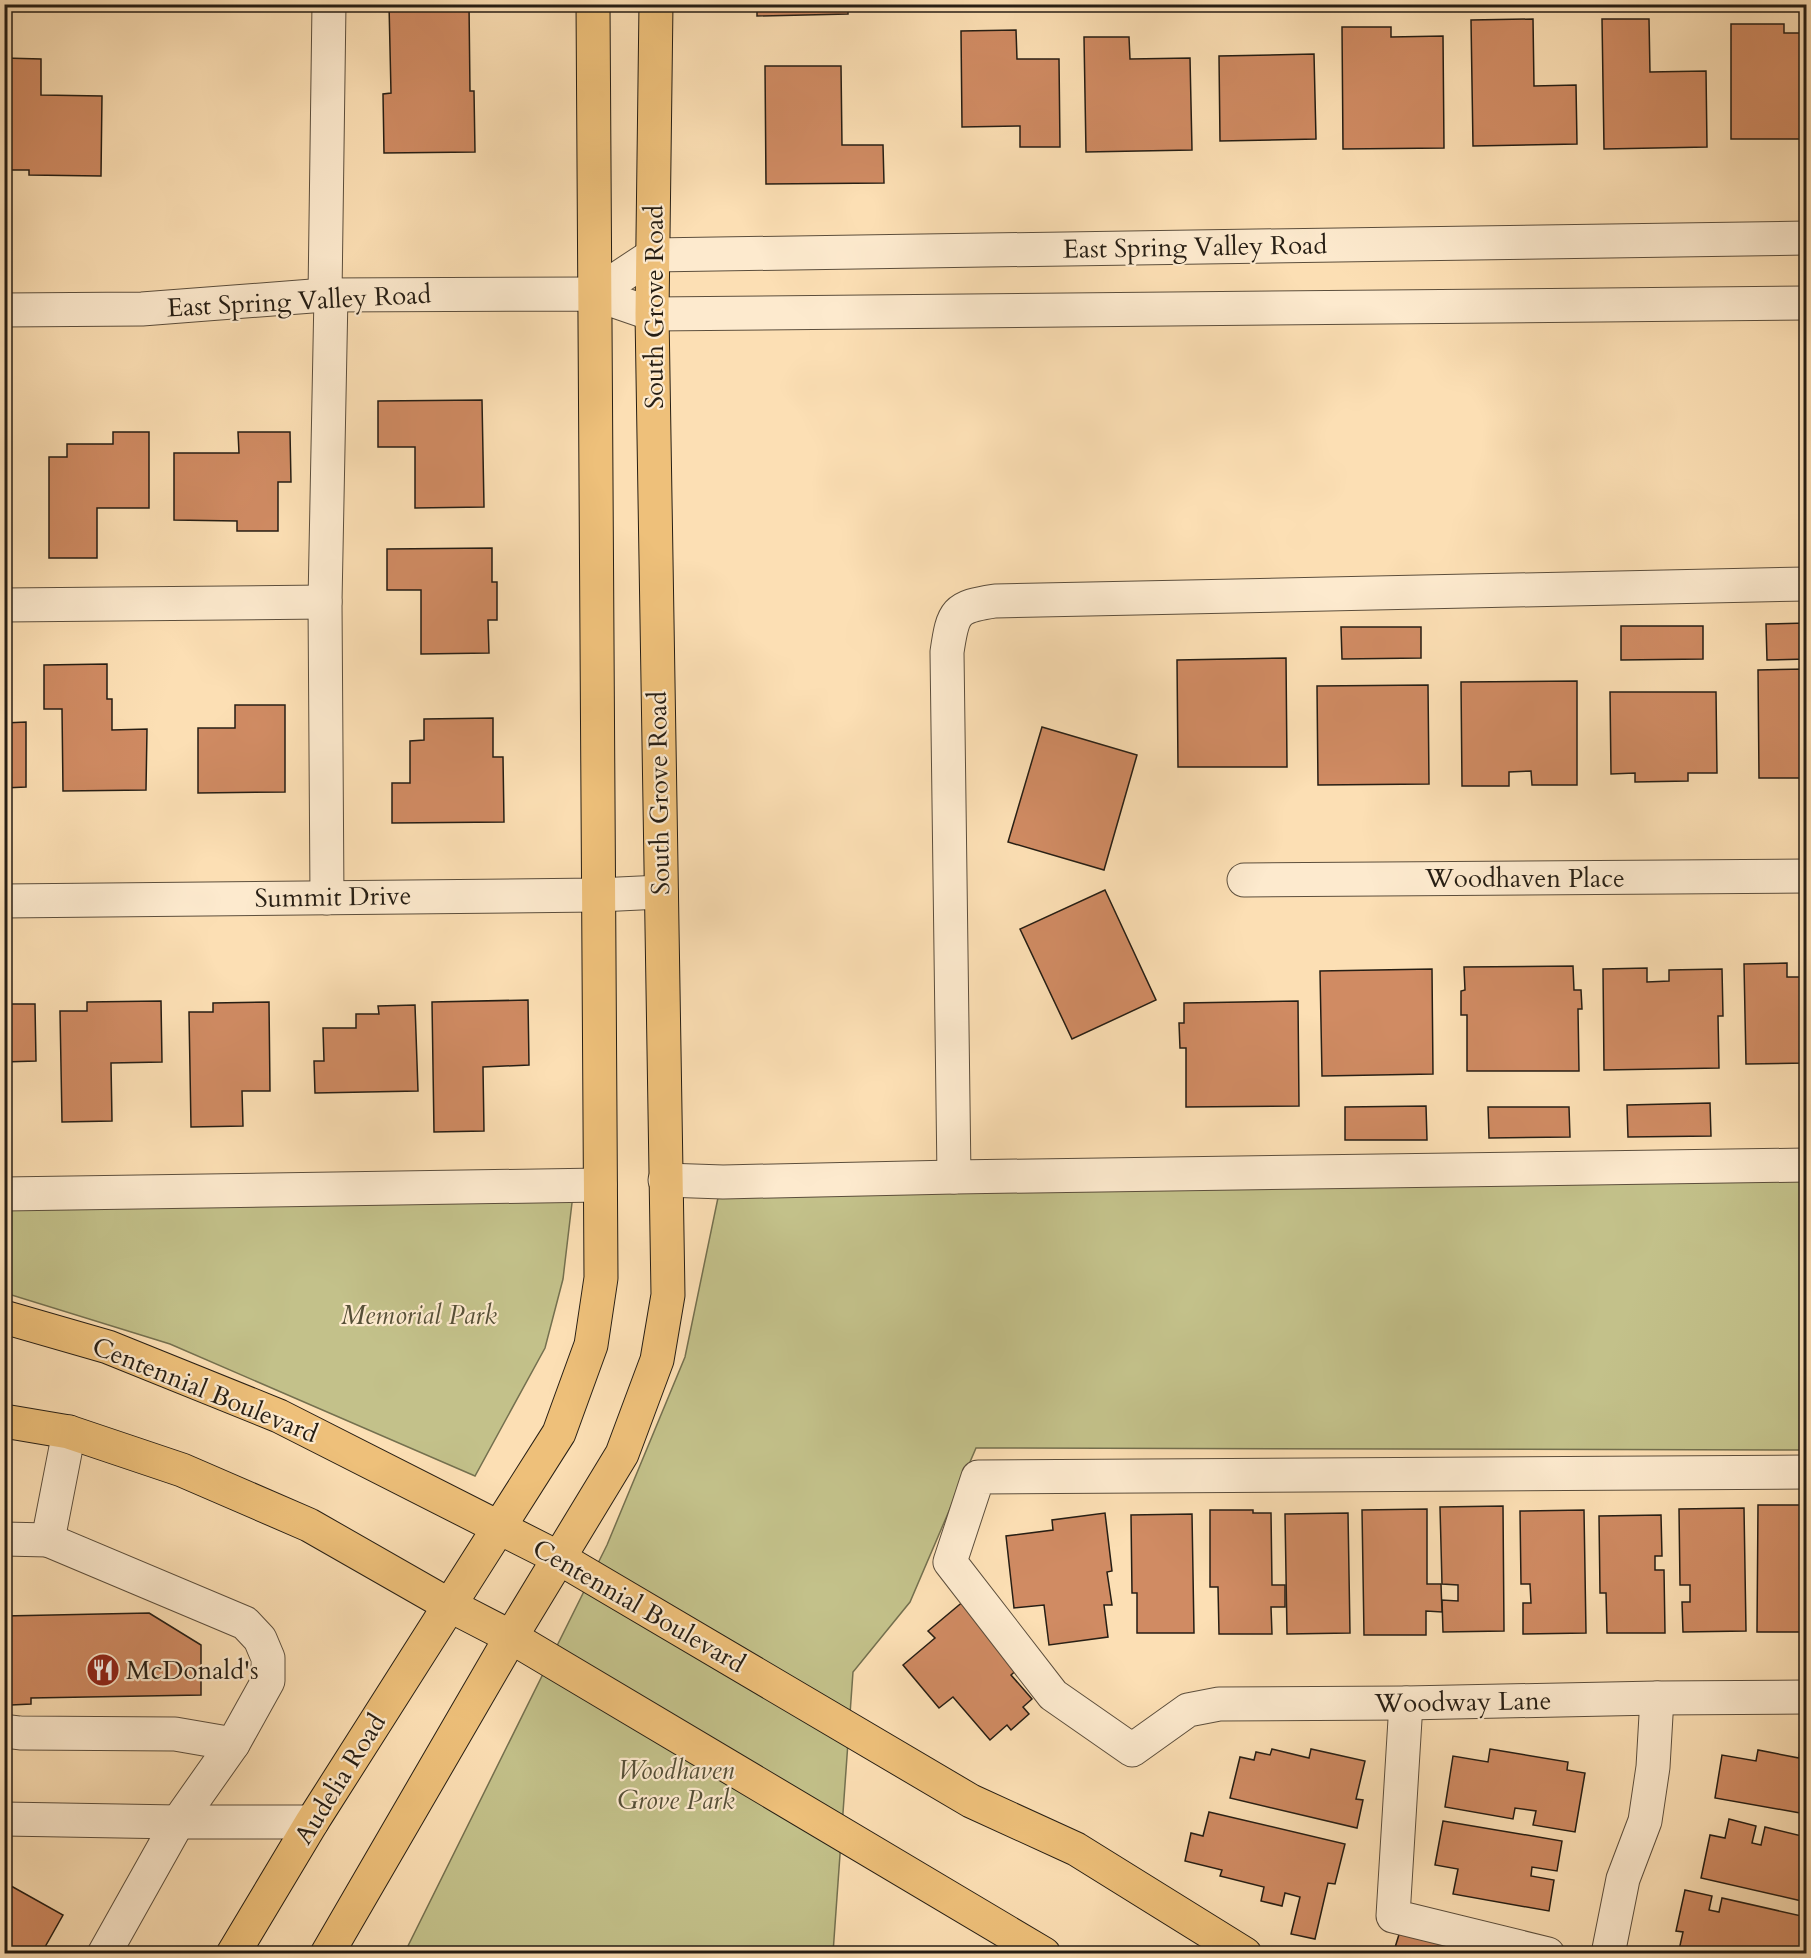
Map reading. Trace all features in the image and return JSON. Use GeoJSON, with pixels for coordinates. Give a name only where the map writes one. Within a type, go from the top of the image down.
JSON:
{"type":"FeatureCollection","features":[{"type":"Feature","properties":{"kind":"main road"},"geometry":{"type":"LineString","coordinates":[[499,1526],[559,1433],[591,1345],[601,1278],[593,4]]}},
{"type":"Feature","properties":{"kind":"main road","name":"South Grove Road"},"geometry":{"type":"LineString","coordinates":[[512,1637],[622,1454],[657,1360],[668,1295],[652,314],[656,4]]}},
{"type":"Feature","properties":{"kind":"main road","name":"Centennial Boulevard"},"geometry":{"type":"LineString","coordinates":[[4,1317],[108,1347],[279,1416],[560,1557],[970,1801],[1076,1849],[1245,1953]]}},
{"type":"Feature","properties":{"kind":"main road"},"geometry":{"type":"LineString","coordinates":[[4,1421],[69,1432],[182,1470],[309,1525],[449,1605],[512,1637],[1044,1953]]}},
{"type":"Feature","properties":{"kind":"main road","name":"Audelia Road"},"geometry":{"type":"LineString","coordinates":[[233,1953],[312,1822],[499,1526]]}},
{"type":"Feature","properties":{"kind":"main road"},"geometry":{"type":"LineString","coordinates":[[327,1953],[512,1637]]}},
{"type":"Feature","properties":{"kind":"street"},"geometry":{"type":"LineString","coordinates":[[327,897],[325,602],[329,4]]}},
{"type":"Feature","properties":{"kind":"street","name":"East Spring Valley Road"},"geometry":{"type":"LineString","coordinates":[[653,255],[1806,238]]}},
{"type":"Feature","properties":{"kind":"street"},"geometry":{"type":"LineString","coordinates":[[594,294],[653,255]]}},
{"type":"Feature","properties":{"kind":"street","name":"East Spring Valley Road"},"geometry":{"type":"LineString","coordinates":[[4,310],[142,309],[328,295],[594,294],[652,314],[1806,303]]}},
{"type":"Feature","properties":{"kind":"street"},"geometry":{"type":"LineString","coordinates":[[954,1176],[947,651],[955,617],[968,605],[995,601],[1806,584]]}},
{"type":"Feature","properties":{"kind":"street"},"geometry":{"type":"LineString","coordinates":[[4,605],[325,602]]}},
{"type":"Feature","properties":{"kind":"street","name":"Woodhaven Place"},"geometry":{"type":"LineString","coordinates":[[1244,880],[1806,876]]}},
{"type":"Feature","properties":{"kind":"street","name":"Summit Drive"},"geometry":{"type":"LineString","coordinates":[[4,901],[598,895],[661,892]]}},
{"type":"Feature","properties":{"kind":"street"},"geometry":{"type":"LineString","coordinates":[[665,1180],[723,1182],[954,1176],[1806,1165]]}},
{"type":"Feature","properties":{"kind":"street"},"geometry":{"type":"LineString","coordinates":[[4,1194],[600,1185]]}},
{"type":"Feature","properties":{"kind":"street"},"geometry":{"type":"LineString","coordinates":[[48,1540],[69,1432]]}},
{"type":"Feature","properties":{"kind":"street","name":"Woodway Lane"},"geometry":{"type":"LineString","coordinates":[[1806,1472],[978,1477],[950,1562],[1053,1695],[1132,1750],[1188,1710],[1219,1704],[1806,1697]]}},
{"type":"Feature","properties":{"kind":"street"},"geometry":{"type":"LineString","coordinates":[[4,1539],[48,1540],[245,1623],[260,1639],[268,1658],[268,1681],[233,1744],[178,1822],[104,1953]]}},
{"type":"Feature","properties":{"kind":"street"},"geometry":{"type":"LineString","coordinates":[[1608,1953],[1623,1879],[1645,1821],[1653,1767],[1657,1698]]}},
{"type":"Feature","properties":{"kind":"street"},"geometry":{"type":"LineString","coordinates":[[1406,1703],[1393,1916],[1548,1953]]}},
{"type":"Feature","properties":{"kind":"street"},"geometry":{"type":"LineString","coordinates":[[4,1731],[175,1734],[233,1744]]}},
{"type":"Feature","properties":{"kind":"street"},"geometry":{"type":"LineString","coordinates":[[4,1819],[312,1822]]}},
{"type":"Feature","properties":{"kind":"green space","name":"Woodhaven Grove Park"},"geometry":{"type":"Polygon","coordinates":[[[1806,1171],[1806,1450],[976,1448],[910,1602],[853,1672],[833,1953],[404,1954],[607,1545],[685,1357],[720,1188],[1806,1171]]]}},
{"type":"Feature","properties":{"kind":"green space","name":"Memorial Park"},"geometry":{"type":"Polygon","coordinates":[[[574,1186],[563,1279],[545,1348],[475,1476],[170,1344],[5,1293],[4,1194],[574,1186]]]}},
{"type":"Feature","properties":{"kind":"building"},"geometry":{"type":"Polygon","coordinates":[[[389,4],[469,4],[470,91],[474,91],[475,152],[384,153],[383,94],[391,93],[389,4]]]}},
{"type":"Feature","properties":{"kind":"building"},"geometry":{"type":"Polygon","coordinates":[[[757,4],[848,4],[848,14],[757,16],[757,4]]]}},
{"type":"Feature","properties":{"kind":"building"},"geometry":{"type":"Polygon","coordinates":[[[1533,19],[1534,86],[1576,85],[1577,144],[1473,146],[1471,20],[1533,19]]]}},
{"type":"Feature","properties":{"kind":"building"},"geometry":{"type":"Polygon","coordinates":[[[1602,19],[1649,19],[1650,72],[1706,71],[1707,147],[1604,149],[1602,19]]]}},
{"type":"Feature","properties":{"kind":"building"},"geometry":{"type":"Polygon","coordinates":[[[1731,24],[1784,24],[1784,33],[1806,33],[1806,139],[1731,139],[1731,24]]]}},
{"type":"Feature","properties":{"kind":"building"},"geometry":{"type":"Polygon","coordinates":[[[1342,27],[1391,27],[1391,37],[1443,36],[1444,148],[1343,149],[1342,27]]]}},
{"type":"Feature","properties":{"kind":"building"},"geometry":{"type":"Polygon","coordinates":[[[1016,30],[1017,59],[1059,59],[1060,147],[1020,147],[1020,126],[962,127],[961,31],[1016,30]]]}},
{"type":"Feature","properties":{"kind":"building"},"geometry":{"type":"Polygon","coordinates":[[[1084,37],[1129,37],[1130,59],[1190,58],[1192,150],[1086,152],[1084,37]]]}},
{"type":"Feature","properties":{"kind":"building"},"geometry":{"type":"Polygon","coordinates":[[[1314,54],[1316,139],[1220,141],[1219,56],[1314,54]]]}},
{"type":"Feature","properties":{"kind":"building"},"geometry":{"type":"Polygon","coordinates":[[[4,58],[41,59],[41,95],[102,96],[101,176],[29,175],[29,170],[4,170],[4,58]]]}},
{"type":"Feature","properties":{"kind":"building"},"geometry":{"type":"Polygon","coordinates":[[[765,66],[841,66],[842,145],[883,145],[884,183],[766,184],[765,66]]]}},
{"type":"Feature","properties":{"kind":"building"},"geometry":{"type":"Polygon","coordinates":[[[482,400],[484,507],[415,508],[415,447],[378,447],[378,401],[482,400]]]}},
{"type":"Feature","properties":{"kind":"building"},"geometry":{"type":"Polygon","coordinates":[[[113,432],[149,432],[149,508],[97,508],[97,558],[49,558],[49,457],[67,457],[67,444],[113,444],[113,432]]]}},
{"type":"Feature","properties":{"kind":"building"},"geometry":{"type":"Polygon","coordinates":[[[238,432],[290,432],[291,482],[278,482],[278,531],[237,531],[237,521],[174,520],[174,453],[239,453],[238,432]]]}},
{"type":"Feature","properties":{"kind":"building"},"geometry":{"type":"Polygon","coordinates":[[[4,433],[7,433],[7,496],[4,496],[4,433]]]}},
{"type":"Feature","properties":{"kind":"building"},"geometry":{"type":"Polygon","coordinates":[[[492,548],[492,582],[497,582],[497,620],[488,620],[489,653],[421,654],[421,590],[387,590],[387,549],[492,548]]]}},
{"type":"Feature","properties":{"kind":"building"},"geometry":{"type":"Polygon","coordinates":[[[1806,623],[1806,659],[1767,660],[1766,624],[1806,623]]]}},
{"type":"Feature","properties":{"kind":"building"},"geometry":{"type":"Polygon","coordinates":[[[1621,626],[1703,626],[1703,659],[1621,660],[1621,626]]]}},
{"type":"Feature","properties":{"kind":"building"},"geometry":{"type":"Polygon","coordinates":[[[1341,627],[1421,627],[1421,658],[1342,659],[1341,627]]]}},
{"type":"Feature","properties":{"kind":"building"},"geometry":{"type":"Polygon","coordinates":[[[1286,658],[1287,767],[1178,767],[1177,660],[1286,658]]]}},
{"type":"Feature","properties":{"kind":"building"},"geometry":{"type":"Polygon","coordinates":[[[107,664],[107,699],[112,699],[112,730],[147,729],[146,790],[63,791],[62,709],[44,709],[44,665],[107,664]]]}},
{"type":"Feature","properties":{"kind":"building"},"geometry":{"type":"Polygon","coordinates":[[[1806,669],[1806,769],[1804,769],[1804,778],[1759,778],[1758,670],[1806,669]]]}},
{"type":"Feature","properties":{"kind":"building"},"geometry":{"type":"Polygon","coordinates":[[[1577,681],[1577,785],[1532,785],[1531,771],[1509,772],[1509,786],[1462,786],[1461,682],[1577,681]]]}},
{"type":"Feature","properties":{"kind":"building"},"geometry":{"type":"Polygon","coordinates":[[[1428,685],[1429,784],[1318,785],[1317,686],[1428,685]]]}},
{"type":"Feature","properties":{"kind":"building"},"geometry":{"type":"Polygon","coordinates":[[[1610,692],[1716,692],[1717,773],[1688,773],[1688,781],[1635,782],[1635,773],[1611,774],[1610,692]]]}},
{"type":"Feature","properties":{"kind":"building"},"geometry":{"type":"Polygon","coordinates":[[[235,705],[285,705],[285,792],[198,793],[198,728],[235,728],[235,705]]]}},
{"type":"Feature","properties":{"kind":"building"},"geometry":{"type":"Polygon","coordinates":[[[493,718],[493,757],[503,757],[504,822],[392,823],[392,783],[410,783],[410,741],[424,740],[424,719],[493,718]]]}},
{"type":"Feature","properties":{"kind":"building"},"geometry":{"type":"Polygon","coordinates":[[[26,722],[26,787],[4,788],[4,723],[26,722]]]}},
{"type":"Feature","properties":{"kind":"building"},"geometry":{"type":"Polygon","coordinates":[[[1042,727],[1137,755],[1104,870],[1008,842],[1042,727]]]}},
{"type":"Feature","properties":{"kind":"building"},"geometry":{"type":"Polygon","coordinates":[[[1105,890],[1156,1000],[1072,1039],[1020,929],[1105,890]]]}},
{"type":"Feature","properties":{"kind":"building"},"geometry":{"type":"Polygon","coordinates":[[[1787,963],[1787,977],[1806,977],[1806,1063],[1746,1064],[1744,964],[1787,963]]]}},
{"type":"Feature","properties":{"kind":"building"},"geometry":{"type":"Polygon","coordinates":[[[1573,966],[1574,990],[1581,990],[1582,1009],[1578,1009],[1579,1071],[1467,1071],[1467,1015],[1461,1015],[1461,991],[1465,990],[1464,967],[1573,966]]]}},
{"type":"Feature","properties":{"kind":"building"},"geometry":{"type":"Polygon","coordinates":[[[1647,968],[1647,982],[1669,981],[1669,970],[1722,969],[1723,1016],[1718,1016],[1719,1068],[1604,1070],[1603,969],[1647,968]]]}},
{"type":"Feature","properties":{"kind":"building"},"geometry":{"type":"Polygon","coordinates":[[[1432,969],[1433,1074],[1322,1076],[1320,971],[1432,969]]]}},
{"type":"Feature","properties":{"kind":"building"},"geometry":{"type":"Polygon","coordinates":[[[528,1000],[529,1065],[483,1067],[484,1131],[434,1132],[432,1002],[528,1000]]]}},
{"type":"Feature","properties":{"kind":"building"},"geometry":{"type":"Polygon","coordinates":[[[161,1001],[162,1062],[111,1063],[112,1121],[62,1122],[60,1011],[87,1011],[87,1002],[161,1001]]]}},
{"type":"Feature","properties":{"kind":"building"},"geometry":{"type":"Polygon","coordinates":[[[1298,1001],[1299,1106],[1186,1107],[1186,1048],[1180,1048],[1179,1023],[1184,1023],[1184,1003],[1298,1001]]]}},
{"type":"Feature","properties":{"kind":"building"},"geometry":{"type":"Polygon","coordinates":[[[269,1002],[270,1091],[242,1091],[243,1126],[191,1127],[189,1012],[213,1012],[213,1003],[269,1002]]]}},
{"type":"Feature","properties":{"kind":"building"},"geometry":{"type":"Polygon","coordinates":[[[4,1004],[35,1004],[36,1061],[4,1062],[4,1004]]]}},
{"type":"Feature","properties":{"kind":"building"},"geometry":{"type":"Polygon","coordinates":[[[415,1005],[418,1091],[315,1093],[314,1061],[324,1061],[323,1028],[356,1028],[356,1014],[379,1014],[378,1006],[415,1005]]]}},
{"type":"Feature","properties":{"kind":"building"},"geometry":{"type":"Polygon","coordinates":[[[1710,1103],[1711,1136],[1628,1137],[1627,1105],[1710,1103]]]}},
{"type":"Feature","properties":{"kind":"building"},"geometry":{"type":"Polygon","coordinates":[[[1426,1106],[1427,1140],[1345,1140],[1345,1107],[1426,1106]]]}},
{"type":"Feature","properties":{"kind":"building"},"geometry":{"type":"Polygon","coordinates":[[[1488,1107],[1569,1107],[1570,1137],[1489,1138],[1488,1107]]]}},
{"type":"Feature","properties":{"kind":"building"},"geometry":{"type":"Polygon","coordinates":[[[1758,1505],[1806,1505],[1806,1625],[1800,1625],[1800,1632],[1757,1632],[1758,1505]]]}},
{"type":"Feature","properties":{"kind":"building"},"geometry":{"type":"Polygon","coordinates":[[[1503,1506],[1504,1631],[1443,1632],[1442,1600],[1458,1601],[1458,1585],[1442,1584],[1440,1507],[1503,1506]]]}},
{"type":"Feature","properties":{"kind":"building"},"geometry":{"type":"Polygon","coordinates":[[[1744,1508],[1746,1631],[1683,1632],[1682,1602],[1690,1602],[1690,1585],[1680,1585],[1679,1509],[1744,1508]]]}},
{"type":"Feature","properties":{"kind":"building"},"geometry":{"type":"Polygon","coordinates":[[[1427,1509],[1427,1584],[1441,1584],[1442,1612],[1426,1611],[1426,1635],[1364,1635],[1362,1510],[1427,1509]]]}},
{"type":"Feature","properties":{"kind":"building"},"geometry":{"type":"Polygon","coordinates":[[[1210,1510],[1253,1510],[1253,1513],[1271,1513],[1272,1585],[1285,1585],[1285,1607],[1271,1607],[1272,1634],[1219,1634],[1218,1587],[1210,1587],[1210,1510]]]}},
{"type":"Feature","properties":{"kind":"building"},"geometry":{"type":"Polygon","coordinates":[[[1584,1510],[1586,1633],[1523,1634],[1523,1603],[1531,1603],[1530,1584],[1521,1584],[1520,1511],[1584,1510]]]}},
{"type":"Feature","properties":{"kind":"building"},"geometry":{"type":"Polygon","coordinates":[[[1105,1513],[1112,1571],[1107,1572],[1112,1605],[1104,1605],[1108,1637],[1049,1645],[1044,1605],[1014,1608],[1006,1536],[1053,1530],[1052,1520],[1105,1513]]]}},
{"type":"Feature","properties":{"kind":"building"},"geometry":{"type":"Polygon","coordinates":[[[1348,1513],[1350,1633],[1287,1634],[1285,1514],[1348,1513]]]}},
{"type":"Feature","properties":{"kind":"building"},"geometry":{"type":"Polygon","coordinates":[[[1192,1514],[1194,1633],[1137,1633],[1137,1593],[1132,1593],[1131,1515],[1192,1514]]]}},
{"type":"Feature","properties":{"kind":"building"},"geometry":{"type":"Polygon","coordinates":[[[1661,1515],[1662,1556],[1655,1556],[1655,1570],[1664,1570],[1665,1633],[1607,1633],[1606,1593],[1600,1593],[1599,1516],[1661,1515]]]}},
{"type":"Feature","properties":{"kind":"building"},"geometry":{"type":"Polygon","coordinates":[[[965,1600],[1021,1666],[1011,1675],[1032,1699],[1023,1707],[1029,1714],[1011,1730],[1007,1725],[990,1740],[953,1697],[939,1708],[903,1665],[935,1638],[928,1631],[965,1600]]]}},
{"type":"Feature","properties":{"kind":"building","name":"McDonald's"},"geometry":{"type":"Polygon","coordinates":[[[149,1613],[201,1645],[201,1695],[31,1698],[31,1704],[11,1705],[4,1702],[4,1616],[149,1613]]]}},
{"type":"Feature","properties":{"kind":"building"},"geometry":{"type":"Polygon","coordinates":[[[1800,1747],[1806,1749],[1806,1814],[1715,1798],[1722,1755],[1756,1761],[1758,1750],[1799,1758],[1800,1747]]]}},
{"type":"Feature","properties":{"kind":"building"},"geometry":{"type":"Polygon","coordinates":[[[1272,1749],[1309,1758],[1311,1749],[1365,1761],[1356,1799],[1363,1800],[1357,1828],[1230,1798],[1240,1757],[1254,1760],[1256,1752],[1270,1755],[1272,1749]]]}},
{"type":"Feature","properties":{"kind":"building"},"geometry":{"type":"Polygon","coordinates":[[[1490,1749],[1568,1762],[1567,1770],[1585,1773],[1575,1832],[1533,1825],[1536,1811],[1515,1808],[1513,1819],[1445,1807],[1453,1756],[1488,1762],[1490,1749]]]}},
{"type":"Feature","properties":{"kind":"building"},"geometry":{"type":"Polygon","coordinates":[[[1209,1812],[1345,1844],[1335,1884],[1328,1883],[1315,1939],[1291,1934],[1300,1897],[1285,1893],[1282,1906],[1261,1901],[1264,1887],[1220,1876],[1222,1870],[1185,1861],[1191,1833],[1203,1836],[1209,1812]]]}},
{"type":"Feature","properties":{"kind":"building"},"geometry":{"type":"Polygon","coordinates":[[[1729,1819],[1756,1826],[1752,1843],[1761,1845],[1765,1827],[1806,1837],[1806,1902],[1701,1878],[1710,1835],[1725,1838],[1729,1819]]]}},
{"type":"Feature","properties":{"kind":"building"},"geometry":{"type":"Polygon","coordinates":[[[1443,1821],[1562,1841],[1557,1871],[1532,1867],[1531,1876],[1554,1880],[1549,1911],[1453,1894],[1458,1869],[1435,1865],[1443,1821]]]}},
{"type":"Feature","properties":{"kind":"building"},"geometry":{"type":"Polygon","coordinates":[[[4,1882],[63,1915],[41,1954],[4,1954],[4,1882]]]}},
{"type":"Feature","properties":{"kind":"building"},"geometry":{"type":"Polygon","coordinates":[[[1685,1890],[1712,1896],[1709,1910],[1719,1912],[1722,1898],[1806,1917],[1799,1954],[1694,1954],[1679,1950],[1683,1932],[1676,1931],[1685,1890]]]}},
{"type":"Feature","properties":{"kind":"building"},"geometry":{"type":"Polygon","coordinates":[[[1401,1928],[1460,1945],[1458,1954],[1393,1954],[1401,1928]]]}},
{"type":"Feature","properties":{"kind":"place","name":"McDonald's"},"geometry":{"type":"Point","coordinates":[103,1670]}}]}
